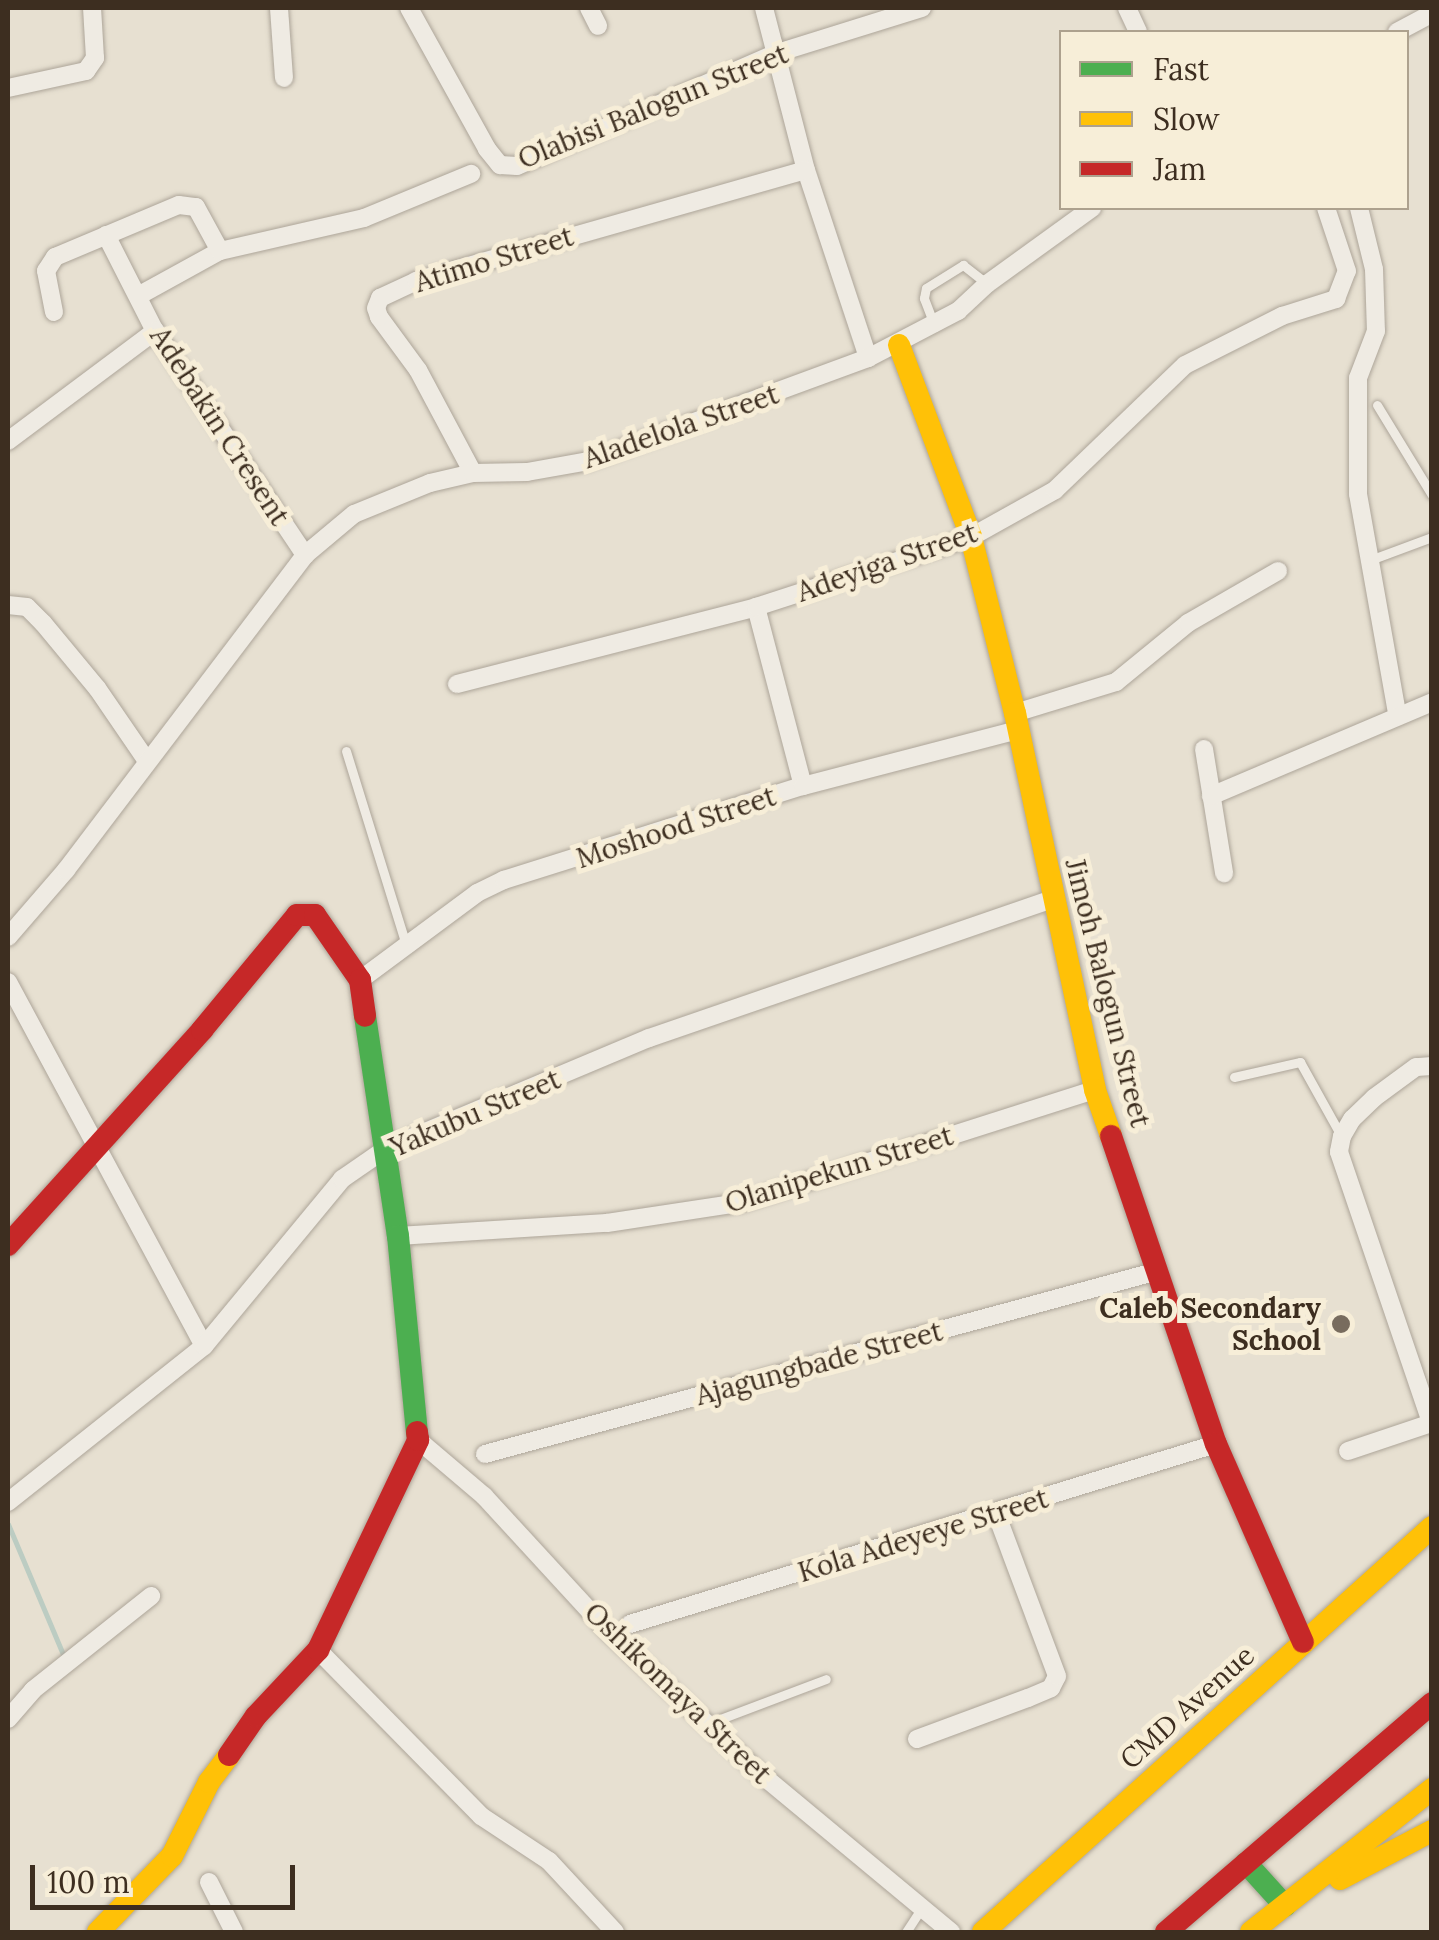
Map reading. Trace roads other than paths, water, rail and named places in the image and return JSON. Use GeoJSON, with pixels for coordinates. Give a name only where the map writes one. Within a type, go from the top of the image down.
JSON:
{"type":"FeatureCollection","features":[{"type":"Feature","properties":{"kind":"main road","name":"Jimoh Balogun Street"},"geometry":{"type":"LineString","coordinates":[[900,345],[971,537],[1016,722],[1095,1090],[1154,1272],[1216,1444],[1303,1642]]}},
{"type":"Feature","properties":{"kind":"main road"},"geometry":{"type":"LineString","coordinates":[[8,1245],[297,915],[315,915],[360,980],[387,1148],[418,1440],[318,1650],[256,1716],[218,1769],[172,1856],[98,1932]]}},
{"type":"Feature","properties":{"kind":"main road","name":"CMD Avenue"},"geometry":{"type":"LineString","coordinates":[[983,1932],[1432,1527]]}},
{"type":"Feature","properties":{"kind":"main road"},"geometry":{"type":"LineString","coordinates":[[1166,1932],[1432,1703]]}},
{"type":"Feature","properties":{"kind":"main road"},"geometry":{"type":"LineString","coordinates":[[1252,1932],[1432,1789]]}},
{"type":"Feature","properties":{"kind":"main road"},"geometry":{"type":"LineString","coordinates":[[1309,1888],[1327,1886],[1432,1831]]}},
{"type":"Feature","properties":{"kind":"main road"},"geometry":{"type":"LineString","coordinates":[[1246,1863],[1285,1906]]}},
{"type":"Feature","properties":{"kind":"street"},"geometry":{"type":"LineString","coordinates":[[8,88],[86,71],[95,58],[92,8]]}},
{"type":"Feature","properties":{"kind":"street"},"geometry":{"type":"LineString","coordinates":[[279,8],[284,78]]}},
{"type":"Feature","properties":{"kind":"street","name":"Olabisi Balogun Street"},"geometry":{"type":"LineString","coordinates":[[408,8],[500,165],[516,166],[774,54],[922,8]]}},
{"type":"Feature","properties":{"kind":"street"},"geometry":{"type":"LineString","coordinates":[[589,8],[598,26]]}},
{"type":"Feature","properties":{"kind":"street"},"geometry":{"type":"LineString","coordinates":[[764,8],[806,170],[868,358]]}},
{"type":"Feature","properties":{"kind":"street"},"geometry":{"type":"LineString","coordinates":[[1401,30],[1432,13]]}},
{"type":"Feature","properties":{"kind":"street","name":"Atimo Street"},"geometry":{"type":"LineString","coordinates":[[472,474],[418,370],[379,317],[380,298],[434,276],[806,170]]}},
{"type":"Feature","properties":{"kind":"street"},"geometry":{"type":"LineString","coordinates":[[138,296],[220,251],[364,218],[471,174]]}},
{"type":"Feature","properties":{"kind":"street"},"geometry":{"type":"LineString","coordinates":[[54,312],[47,264],[188,204],[202,213],[220,251]]}},
{"type":"Feature","properties":{"kind":"street","name":"Aladelola Street"},"geometry":{"type":"LineString","coordinates":[[8,937],[66,870],[305,555],[354,514],[430,483],[472,474],[527,472],[588,461],[900,345],[935,327],[1089,210]]}},
{"type":"Feature","properties":{"kind":"street","name":"Adeyiga Street"},"geometry":{"type":"LineString","coordinates":[[457,684],[756,607],[971,537],[1054,490],[1186,364],[1282,316],[1336,299],[1346,271],[1327,210]]}},
{"type":"Feature","properties":{"kind":"street"},"geometry":{"type":"LineString","coordinates":[[1359,210],[1374,269],[1376,331],[1358,378],[1358,494],[1397,714]]}},
{"type":"Feature","properties":{"kind":"street","name":"Adebakin Cresent"},"geometry":{"type":"LineString","coordinates":[[106,236],[155,332],[305,555]]}},
{"type":"Feature","properties":{"kind":"street"},"geometry":{"type":"LineString","coordinates":[[8,441],[155,332]]}},
{"type":"Feature","properties":{"kind":"street","name":"Moshood Street"},"geometry":{"type":"LineString","coordinates":[[360,980],[477,893],[504,880],[1016,722],[1116,682],[1188,622],[1278,571]]}},
{"type":"Feature","properties":{"kind":"street"},"geometry":{"type":"LineString","coordinates":[[8,605],[27,606],[43,622],[97,688],[147,761]]}},
{"type":"Feature","properties":{"kind":"street"},"geometry":{"type":"LineString","coordinates":[[756,607],[804,786]]}},
{"type":"Feature","properties":{"kind":"street"},"geometry":{"type":"LineString","coordinates":[[1211,796],[1432,702]]}},
{"type":"Feature","properties":{"kind":"street"},"geometry":{"type":"LineString","coordinates":[[1204,748],[1224,873]]}},
{"type":"Feature","properties":{"kind":"street","name":"Yakubu Street"},"geometry":{"type":"LineString","coordinates":[[8,1502],[204,1346],[342,1180],[387,1148],[650,1038],[1053,899]]}},
{"type":"Feature","properties":{"kind":"street"},"geometry":{"type":"LineString","coordinates":[[8,982],[204,1346]]}},
{"type":"Feature","properties":{"kind":"street"},"geometry":{"type":"LineString","coordinates":[[1348,1451],[1431,1424],[1340,1152],[1342,1136],[1374,1098],[1416,1068],[1432,1066]]}},
{"type":"Feature","properties":{"kind":"street","name":"Olanipekun Street"},"geometry":{"type":"LineString","coordinates":[[398,1236],[607,1223],[740,1203],[1095,1090]]}},
{"type":"Feature","properties":{"kind":"street","name":"Ajagungbade Street"},"geometry":{"type":"LineString","coordinates":[[485,1454],[1154,1272]]}},
{"type":"Feature","properties":{"kind":"street","name":"Oshikomaya Street"},"geometry":{"type":"LineString","coordinates":[[418,1440],[484,1496],[610,1632],[708,1724],[951,1932]]}},
{"type":"Feature","properties":{"kind":"street","name":"Kola Adeyeye Street"},"geometry":{"type":"LineString","coordinates":[[630,1624],[1216,1444]]}},
{"type":"Feature","properties":{"kind":"street"},"geometry":{"type":"LineString","coordinates":[[918,1738],[1051,1688],[1057,1676],[996,1513]]}},
{"type":"Feature","properties":{"kind":"street"},"geometry":{"type":"LineString","coordinates":[[8,1719],[33,1690],[150,1596]]}},
{"type":"Feature","properties":{"kind":"street"},"geometry":{"type":"LineString","coordinates":[[318,1650],[481,1816],[549,1861],[615,1932]]}},
{"type":"Feature","properties":{"kind":"street"},"geometry":{"type":"LineString","coordinates":[[209,1882],[234,1932]]}},
{"type":"Feature","properties":{"kind":"lane"},"geometry":{"type":"LineString","coordinates":[[935,327],[926,288],[963,265],[987,284]]}},
{"type":"Feature","properties":{"kind":"lane"},"geometry":{"type":"LineString","coordinates":[[1376,406],[1432,495]]}},
{"type":"Feature","properties":{"kind":"lane"},"geometry":{"type":"LineString","coordinates":[[1370,560],[1432,537]]}},
{"type":"Feature","properties":{"kind":"lane"},"geometry":{"type":"LineString","coordinates":[[346,751],[407,947]]}},
{"type":"Feature","properties":{"kind":"lane"},"geometry":{"type":"LineString","coordinates":[[1234,1077],[1300,1062],[1342,1136]]}},
{"type":"Feature","properties":{"kind":"lane"},"geometry":{"type":"LineString","coordinates":[[708,1724],[826,1680]]}},
{"type":"Feature","properties":{"kind":"lane"},"geometry":{"type":"LineString","coordinates":[[906,1932],[922,1908]]}},
{"type":"Feature","properties":{"kind":"waterway"},"geometry":{"type":"LineString","coordinates":[[8,1524],[65,1659]]}},
{"type":"Feature","properties":{"kind":"place","name":"Caleb Secondary School"},"geometry":{"type":"Point","coordinates":[1341,1324]}}]}
